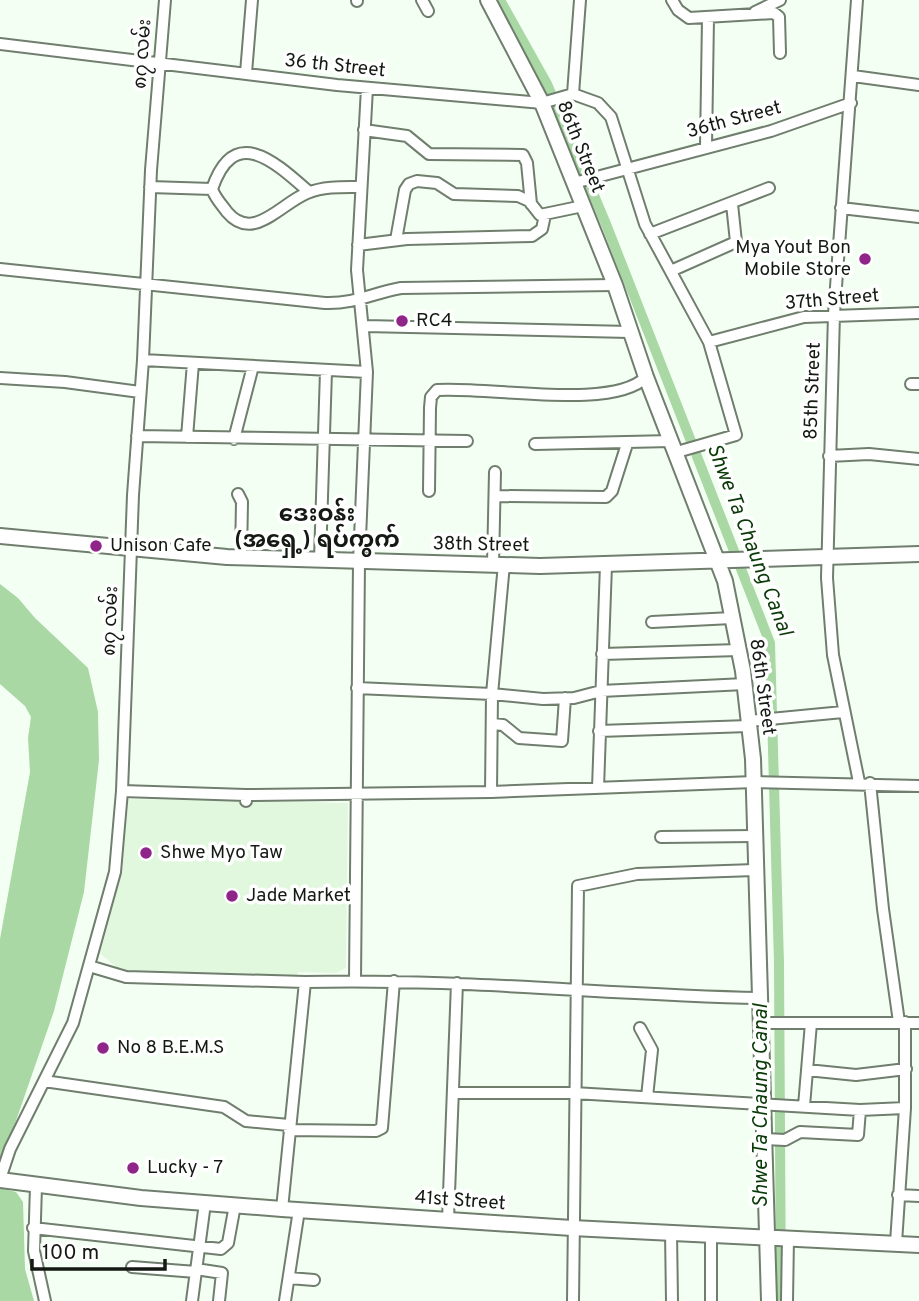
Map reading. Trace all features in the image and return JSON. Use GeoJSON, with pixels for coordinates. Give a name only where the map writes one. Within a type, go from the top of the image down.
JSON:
{"type":"FeatureCollection","features":[{"type":"Feature","properties":{"kind":"main road","name":"86th Street"},"geometry":{"type":"LineString","coordinates":[[488,0],[550,101],[583,180],[583,206],[615,285],[646,377],[730,562],[725,581],[745,684],[755,782],[754,836],[760,998],[765,1023],[768,1105],[775,1139],[769,1236],[769,1301]]}},
{"type":"Feature","properties":{"kind":"main road","name":"38th Street"},"geometry":{"type":"LineString","coordinates":[[0,536],[241,557],[359,562],[606,565],[919,554]]}},
{"type":"Feature","properties":{"kind":"main road","name":"41st Street"},"geometry":{"type":"LineString","coordinates":[[0,1180],[36,1186],[282,1209],[572,1228],[919,1245]]}},
{"type":"Feature","properties":{"kind":"street","name":"၈၇ လမ်း"},"geometry":{"type":"LineString","coordinates":[[0,1180],[10,1149],[72,1023],[115,872],[122,791],[131,547],[143,360],[150,187],[165,0]]}},
{"type":"Feature","properties":{"kind":"street"},"geometry":{"type":"LineString","coordinates":[[246,73],[252,0]]}},
{"type":"Feature","properties":{"kind":"street"},"geometry":{"type":"LineString","coordinates":[[422,0],[428,11]]}},
{"type":"Feature","properties":{"kind":"street"},"geometry":{"type":"LineString","coordinates":[[536,444],[627,444],[678,448],[698,447],[736,435],[709,342],[673,270],[650,234],[625,167],[611,117],[598,103],[573,94],[580,0]]}},
{"type":"Feature","properties":{"kind":"street"},"geometry":{"type":"LineString","coordinates":[[672,0],[682,15],[708,18],[774,13],[779,17],[780,53]]}},
{"type":"Feature","properties":{"kind":"street"},"geometry":{"type":"LineString","coordinates":[[729,17],[747,15],[780,0]]}},
{"type":"Feature","properties":{"kind":"street","name":"85th Street"},"geometry":{"type":"LineString","coordinates":[[857,0],[834,314],[829,456],[830,629],[843,712],[864,783],[902,1022],[906,1069],[905,1108],[896,1243]]}},
{"type":"Feature","properties":{"kind":"street"},"geometry":{"type":"LineString","coordinates":[[706,145],[708,18]]}},
{"type":"Feature","properties":{"kind":"street","name":"36 th Street"},"geometry":{"type":"LineString","coordinates":[[0,44],[161,66],[367,88],[550,101],[573,94]]}},
{"type":"Feature","properties":{"kind":"street"},"geometry":{"type":"LineString","coordinates":[[853,76],[919,85]]}},
{"type":"Feature","properties":{"kind":"street"},"geometry":{"type":"LineString","coordinates":[[355,980],[359,562],[367,372],[365,326],[358,302],[358,245],[367,88]]}},
{"type":"Feature","properties":{"kind":"street","name":"36th Street"},"geometry":{"type":"LineString","coordinates":[[583,180],[706,145],[771,131],[851,103]]}},
{"type":"Feature","properties":{"kind":"street"},"geometry":{"type":"LineString","coordinates":[[364,130],[407,136],[429,154],[523,155],[527,163],[531,204]]}},
{"type":"Feature","properties":{"kind":"street"},"geometry":{"type":"LineString","coordinates":[[212,189],[219,169],[231,157],[250,153],[271,160],[309,192]]}},
{"type":"Feature","properties":{"kind":"street"},"geometry":{"type":"LineString","coordinates":[[396,240],[405,190],[413,182],[437,183],[454,194],[518,196],[531,204],[538,214],[545,215],[583,206]]}},
{"type":"Feature","properties":{"kind":"street"},"geometry":{"type":"LineString","coordinates":[[150,187],[212,189]]}},
{"type":"Feature","properties":{"kind":"street"},"geometry":{"type":"LineString","coordinates":[[212,189],[236,220],[252,225],[267,219],[285,204],[309,192],[327,187],[361,187]]}},
{"type":"Feature","properties":{"kind":"street"},"geometry":{"type":"LineString","coordinates":[[650,234],[769,188]]}},
{"type":"Feature","properties":{"kind":"street"},"geometry":{"type":"LineString","coordinates":[[673,270],[736,242],[732,204]]}},
{"type":"Feature","properties":{"kind":"street"},"geometry":{"type":"LineString","coordinates":[[841,208],[919,217]]}},
{"type":"Feature","properties":{"kind":"street"},"geometry":{"type":"LineString","coordinates":[[358,245],[396,240],[532,236],[542,229],[545,215]]}},
{"type":"Feature","properties":{"kind":"street"},"geometry":{"type":"LineString","coordinates":[[0,269],[326,303],[358,302],[376,293],[401,288],[615,285]]}},
{"type":"Feature","properties":{"kind":"street","name":"37th Street"},"geometry":{"type":"LineString","coordinates":[[709,342],[788,319],[834,314],[919,313]]}},
{"type":"Feature","properties":{"kind":"street"},"geometry":{"type":"LineString","coordinates":[[365,326],[630,332]]}},
{"type":"Feature","properties":{"kind":"street"},"geometry":{"type":"LineString","coordinates":[[143,360],[367,372]]}},
{"type":"Feature","properties":{"kind":"street"},"geometry":{"type":"LineString","coordinates":[[187,436],[193,363]]}},
{"type":"Feature","properties":{"kind":"street"},"geometry":{"type":"LineString","coordinates":[[234,439],[253,366]]}},
{"type":"Feature","properties":{"kind":"street"},"geometry":{"type":"LineString","coordinates":[[320,560],[326,371]]}},
{"type":"Feature","properties":{"kind":"street"},"geometry":{"type":"LineString","coordinates":[[429,491],[431,397],[437,390],[597,394],[624,391],[638,385],[646,377]]}},
{"type":"Feature","properties":{"kind":"street"},"geometry":{"type":"LineString","coordinates":[[0,378],[65,382],[141,392]]}},
{"type":"Feature","properties":{"kind":"street"},"geometry":{"type":"LineString","coordinates":[[137,436],[467,441]]}},
{"type":"Feature","properties":{"kind":"street"},"geometry":{"type":"LineString","coordinates":[[495,496],[606,498],[611,493],[627,444]]}},
{"type":"Feature","properties":{"kind":"street"},"geometry":{"type":"LineString","coordinates":[[829,456],[869,454],[919,459]]}},
{"type":"Feature","properties":{"kind":"street"},"geometry":{"type":"LineString","coordinates":[[491,792],[492,694],[499,564],[495,472]]}},
{"type":"Feature","properties":{"kind":"street"},"geometry":{"type":"LineString","coordinates":[[238,494],[242,502],[241,557]]}},
{"type":"Feature","properties":{"kind":"street"},"geometry":{"type":"LineString","coordinates":[[598,788],[606,565]]}},
{"type":"Feature","properties":{"kind":"street"},"geometry":{"type":"LineString","coordinates":[[652,622],[732,618]]}},
{"type":"Feature","properties":{"kind":"street"},"geometry":{"type":"LineString","coordinates":[[602,654],[739,650]]}},
{"type":"Feature","properties":{"kind":"street"},"geometry":{"type":"LineString","coordinates":[[357,688],[492,694],[511,698],[565,698],[601,691],[745,684]]}},
{"type":"Feature","properties":{"kind":"street"},"geometry":{"type":"LineString","coordinates":[[492,724],[503,725],[519,738],[562,741],[565,698]]}},
{"type":"Feature","properties":{"kind":"street"},"geometry":{"type":"LineString","coordinates":[[599,731],[749,724],[843,712]]}},
{"type":"Feature","properties":{"kind":"street"},"geometry":{"type":"LineString","coordinates":[[122,791],[246,799],[755,782],[919,786]]}},
{"type":"Feature","properties":{"kind":"street"},"geometry":{"type":"LineString","coordinates":[[661,837],[754,836]]}},
{"type":"Feature","properties":{"kind":"street"},"geometry":{"type":"LineString","coordinates":[[573,1301],[578,886],[637,874],[755,870]]}},
{"type":"Feature","properties":{"kind":"street"},"geometry":{"type":"LineString","coordinates":[[89,966],[125,977],[457,983],[669,997],[760,998]]}},
{"type":"Feature","properties":{"kind":"street"},"geometry":{"type":"LineString","coordinates":[[44,1081],[224,1107],[246,1121],[289,1128],[376,1131],[382,1128],[394,981]]}},
{"type":"Feature","properties":{"kind":"street"},"geometry":{"type":"LineString","coordinates":[[282,1209],[305,982]]}},
{"type":"Feature","properties":{"kind":"street"},"geometry":{"type":"LineString","coordinates":[[448,1220],[457,983]]}},
{"type":"Feature","properties":{"kind":"street"},"geometry":{"type":"LineString","coordinates":[[765,1023],[919,1023]]}},
{"type":"Feature","properties":{"kind":"street"},"geometry":{"type":"LineString","coordinates":[[804,1105],[811,1023]]}},
{"type":"Feature","properties":{"kind":"street"},"geometry":{"type":"LineString","coordinates":[[640,1028],[652,1050],[647,1097]]}},
{"type":"Feature","properties":{"kind":"street"},"geometry":{"type":"LineString","coordinates":[[807,1070],[856,1075],[906,1069]]}},
{"type":"Feature","properties":{"kind":"street"},"geometry":{"type":"LineString","coordinates":[[453,1093],[574,1093],[860,1110],[905,1108]]}},
{"type":"Feature","properties":{"kind":"street"},"geometry":{"type":"LineString","coordinates":[[775,1139],[800,1132],[858,1135],[860,1110]]}},
{"type":"Feature","properties":{"kind":"street"},"geometry":{"type":"LineString","coordinates":[[36,1186],[34,1251],[46,1301]]}},
{"type":"Feature","properties":{"kind":"street"},"geometry":{"type":"LineString","coordinates":[[898,1195],[919,1196]]}},
{"type":"Feature","properties":{"kind":"street"},"geometry":{"type":"LineString","coordinates":[[192,1301],[205,1203]]}},
{"type":"Feature","properties":{"kind":"street"},"geometry":{"type":"LineString","coordinates":[[33,1228],[221,1250],[226,1247],[235,1205]]}},
{"type":"Feature","properties":{"kind":"street"},"geometry":{"type":"LineString","coordinates":[[285,1301],[299,1210]]}},
{"type":"Feature","properties":{"kind":"street"},"geometry":{"type":"LineString","coordinates":[[671,1232],[672,1301]]}},
{"type":"Feature","properties":{"kind":"street"},"geometry":{"type":"LineString","coordinates":[[711,1234],[711,1301]]}},
{"type":"Feature","properties":{"kind":"street"},"geometry":{"type":"LineString","coordinates":[[787,1237],[787,1301]]}},
{"type":"Feature","properties":{"kind":"street"},"geometry":{"type":"LineString","coordinates":[[132,1267],[222,1273],[219,1301]]}},
{"type":"Feature","properties":{"kind":"street"},"geometry":{"type":"LineString","coordinates":[[289,1278],[314,1280]]}},
{"type":"Feature","properties":{"kind":"shaded area"},"geometry":{"type":"Polygon","coordinates":[[[0,584],[18,598],[35,618],[88,668],[98,712],[99,760],[84,892],[54,1011],[0,1167],[0,939],[30,772],[28,738],[31,717],[25,706],[0,684],[0,584]]]}},
{"type":"Feature","properties":{"kind":"shaded area","name":"Jade Market"},"geometry":{"type":"Polygon","coordinates":[[[127,799],[348,803],[346,968],[336,973],[298,972],[297,980],[125,975],[100,953],[122,871],[127,799]]]}},
{"type":"Feature","properties":{"kind":"shaded area"},"geometry":{"type":"Polygon","coordinates":[[[0,1188],[16,1192],[23,1202],[25,1269],[34,1301],[0,1301],[0,1188]]]}},
{"type":"Feature","properties":{"kind":"waterway","name":"Shwe Ta Chaung Canal"},"geometry":{"type":"LineString","coordinates":[[500,0],[547,84],[606,224],[770,643],[779,963],[781,1301]]}},
{"type":"Feature","properties":{"kind":"place","name":"Mya Yout Bon Mobile Store"},"geometry":{"type":"Point","coordinates":[865,259]}},
{"type":"Feature","properties":{"kind":"place","name":"RC4"},"geometry":{"type":"Point","coordinates":[402,321]}},
{"type":"Feature","properties":{"kind":"place","name":"Unison Cafe"},"geometry":{"type":"Point","coordinates":[96,546]}},
{"type":"Feature","properties":{"kind":"place","name":"Shwe Myo Taw"},"geometry":{"type":"Point","coordinates":[146,853]}},
{"type":"Feature","properties":{"kind":"place","name":"Jade Market"},"geometry":{"type":"Point","coordinates":[232,896]}},
{"type":"Feature","properties":{"kind":"place","name":"No 8 B.E.M.S"},"geometry":{"type":"Point","coordinates":[103,1048]}},
{"type":"Feature","properties":{"kind":"place","name":"Lucky - 7"},"geometry":{"type":"Point","coordinates":[133,1168]}},
{"type":"Feature","properties":{"kind":"district","name":"ဒေးဝန်း (အရှေ့) ရပ်ကွက်"},"geometry":{"type":"Point","coordinates":[317,528]}}]}
